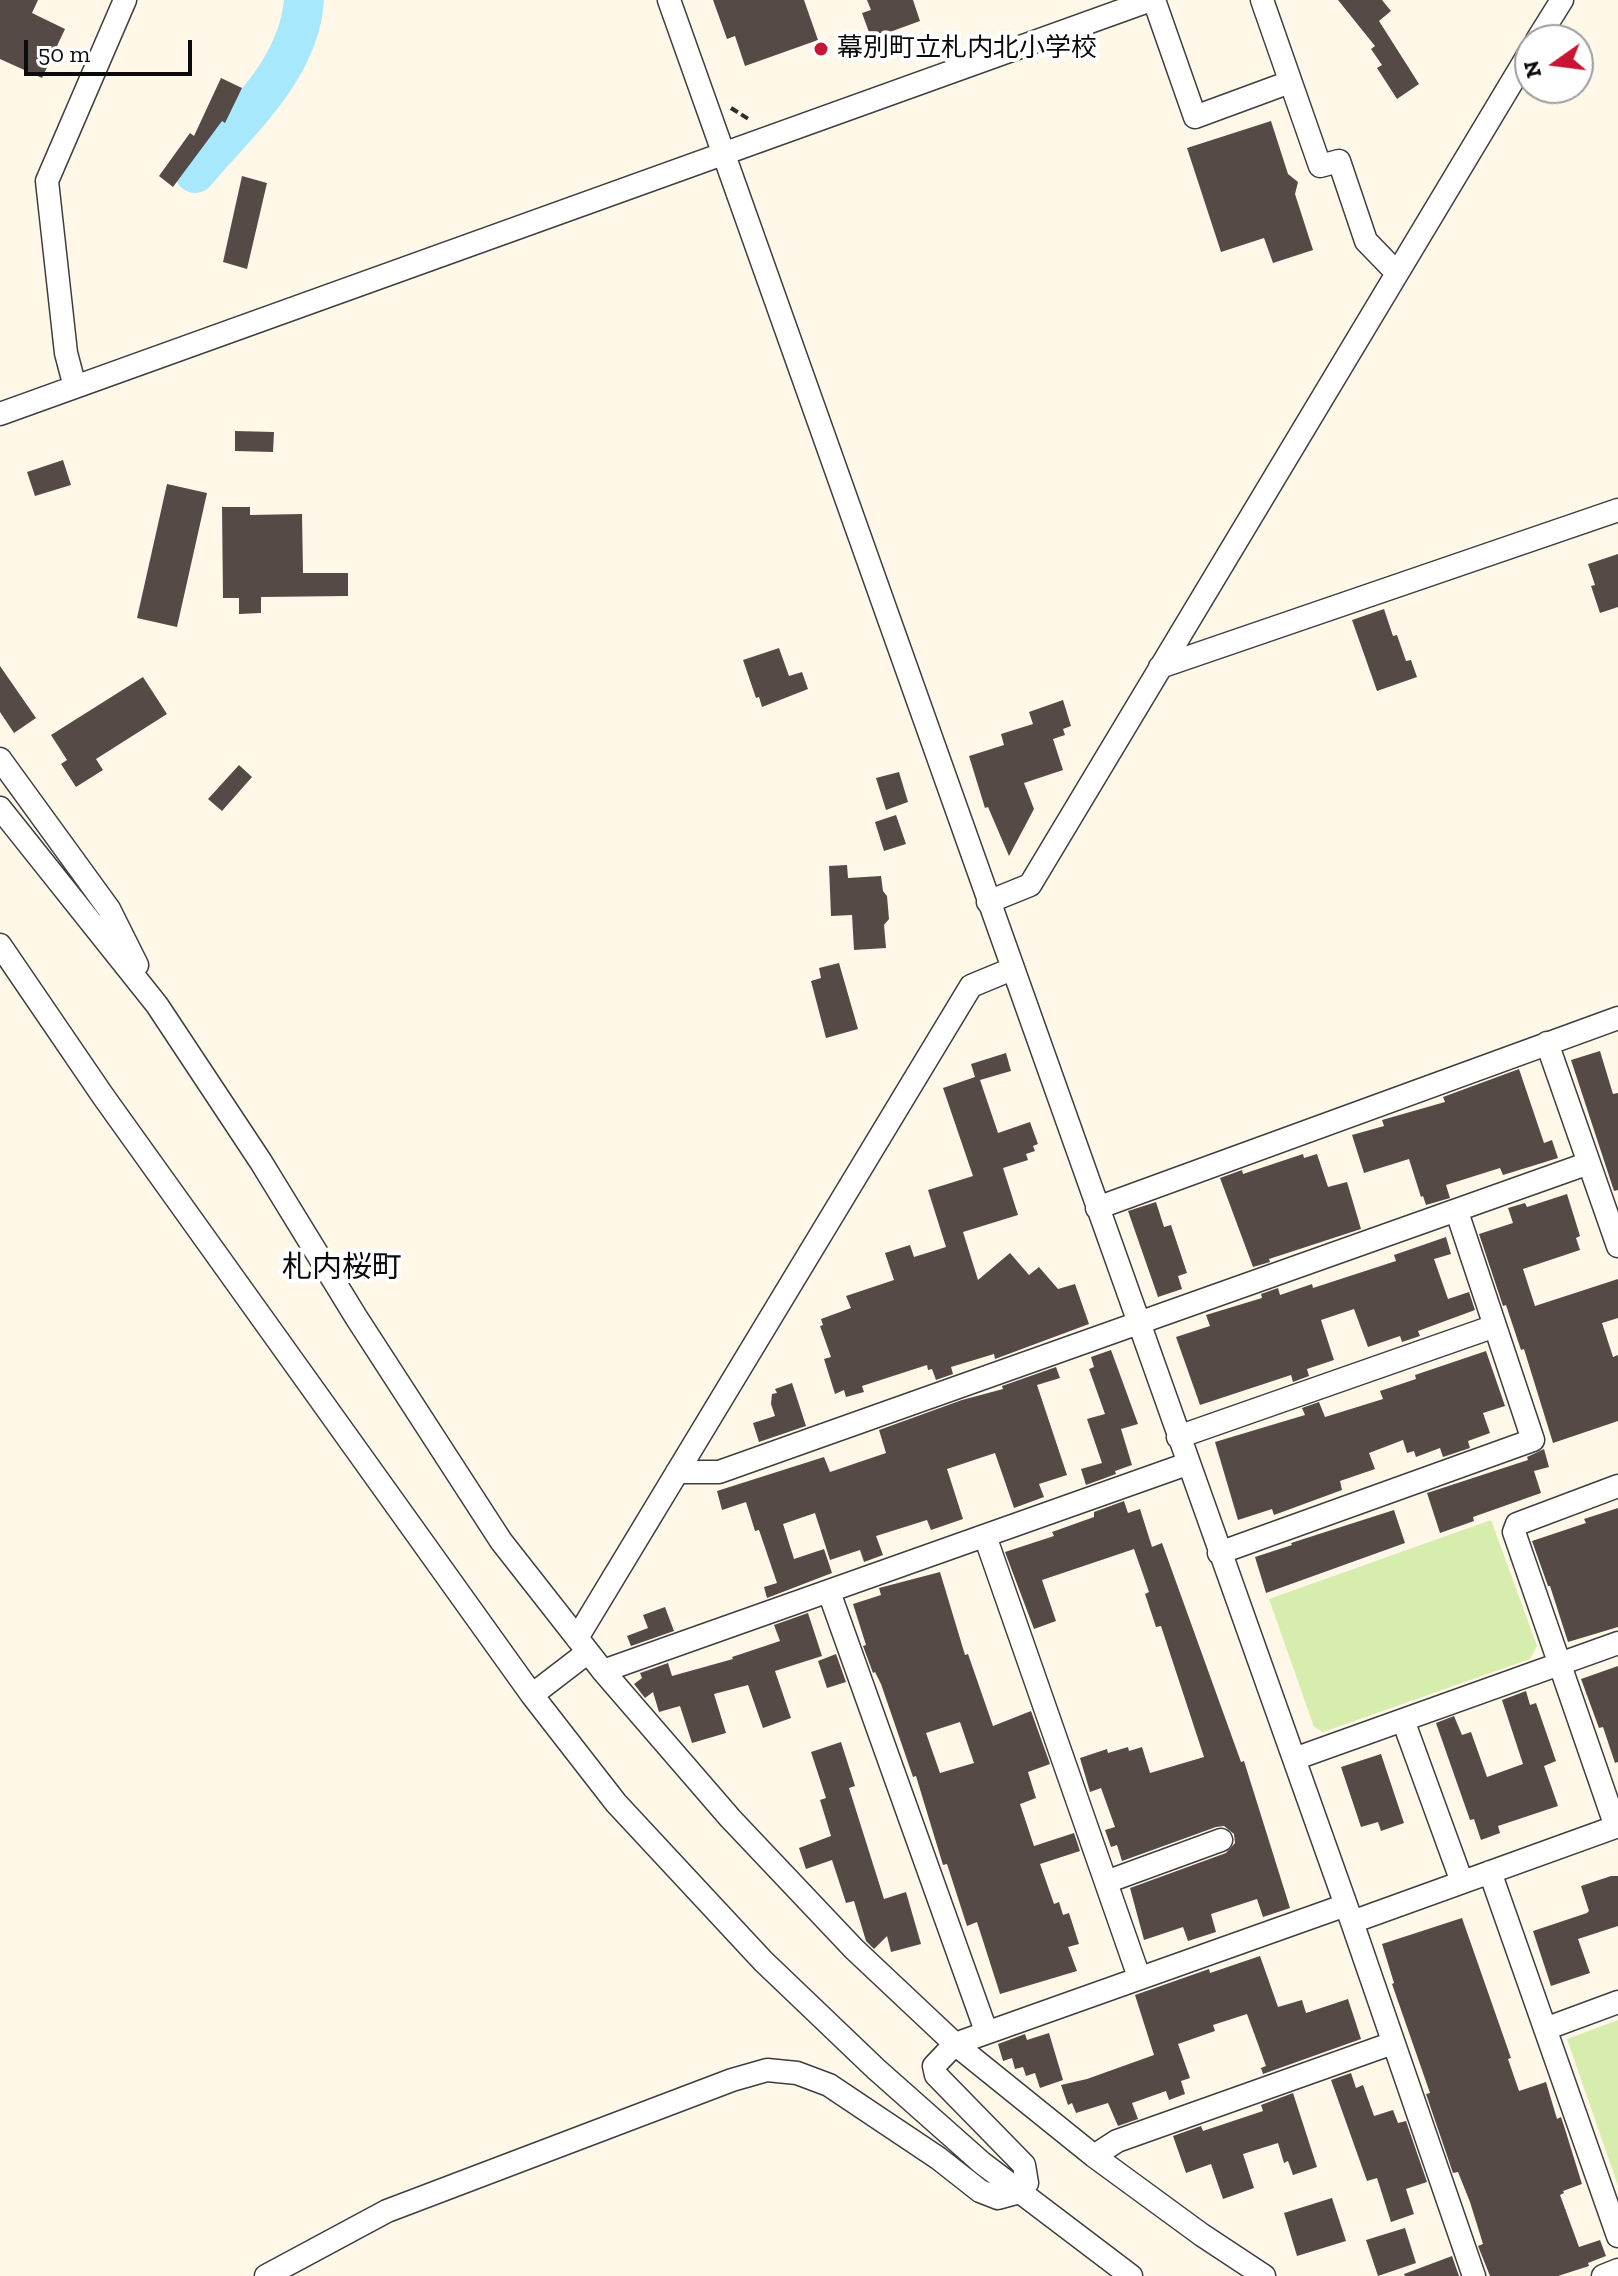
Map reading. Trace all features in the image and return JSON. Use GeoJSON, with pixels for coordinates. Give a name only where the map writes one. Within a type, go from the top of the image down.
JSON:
{"type":"FeatureCollection","features":[{"type":"Feature","properties":{"kind":"street"},"geometry":{"type":"LineString","coordinates":[[75,387],[66,353],[47,181],[125,0]]}},
{"type":"Feature","properties":{"kind":"street"},"geometry":{"type":"LineString","coordinates":[[669,0],[1349,1913],[1474,2276]]}},
{"type":"Feature","properties":{"kind":"street"},"geometry":{"type":"LineString","coordinates":[[0,414],[1153,0],[1195,117],[1290,82]]}},
{"type":"Feature","properties":{"kind":"street"},"geometry":{"type":"LineString","coordinates":[[1262,0],[1320,166],[1339,161],[1366,241],[1397,273]]}},
{"type":"Feature","properties":{"kind":"street"},"geometry":{"type":"LineString","coordinates":[[1547,24],[1562,0]]}},
{"type":"Feature","properties":{"kind":"street"},"geometry":{"type":"LineString","coordinates":[[988,902],[1030,885],[1514,79]]}},
{"type":"Feature","properties":{"kind":"street"},"geometry":{"type":"LineString","coordinates":[[1160,667],[1618,510]]}},
{"type":"Feature","properties":{"kind":"street"},"geometry":{"type":"LineString","coordinates":[[0,759],[109,909],[157,1005]]}},
{"type":"Feature","properties":{"kind":"street"},"geometry":{"type":"LineString","coordinates":[[0,808],[157,1005],[261,1162],[356,1317],[501,1541],[603,1671],[730,1818],[854,1949],[955,2044],[1094,2156],[1264,2276]]}},
{"type":"Feature","properties":{"kind":"street"},"geometry":{"type":"LineString","coordinates":[[0,945],[103,1096],[532,1695],[616,1803],[763,1961],[888,2079],[982,2163],[1131,2276]]}},
{"type":"Feature","properties":{"kind":"street"},"geometry":{"type":"LineString","coordinates":[[532,1695],[582,1645],[677,1472],[971,986],[1012,969]]}},
{"type":"Feature","properties":{"kind":"street"},"geometry":{"type":"LineString","coordinates":[[1097,1208],[1618,1018]]}},
{"type":"Feature","properties":{"kind":"street"},"geometry":{"type":"LineString","coordinates":[[1547,1043],[1618,1246]]}},
{"type":"Feature","properties":{"kind":"street"},"geometry":{"type":"LineString","coordinates":[[677,1472],[719,1472],[1589,1163]]}},
{"type":"Feature","properties":{"kind":"street"},"geometry":{"type":"LineString","coordinates":[[1219,1553],[1533,1440],[1457,1212]]}},
{"type":"Feature","properties":{"kind":"street"},"geometry":{"type":"LineString","coordinates":[[1178,1437],[1495,1326]]}},
{"type":"Feature","properties":{"kind":"street"},"geometry":{"type":"LineString","coordinates":[[603,1671],[1187,1464]]}},
{"type":"Feature","properties":{"kind":"street"},"geometry":{"type":"LineString","coordinates":[[266,2276],[387,2211],[732,2080],[767,2070],[797,2073],[829,2085],[938,2158],[980,2191],[998,2198],[1020,2192],[1027,2183],[1024,2165],[936,2075],[934,2066],[955,2044],[1139,1977],[1462,1882],[1617,1826],[1514,1532],[1517,1524],[1618,1486]]}},
{"type":"Feature","properties":{"kind":"street"},"geometry":{"type":"LineString","coordinates":[[985,1536],[1139,1977]]}},
{"type":"Feature","properties":{"kind":"street"},"geometry":{"type":"LineString","coordinates":[[829,1592],[986,2031]]}},
{"type":"Feature","properties":{"kind":"street"},"geometry":{"type":"LineString","coordinates":[[1294,1759],[1618,1643]]}},
{"type":"Feature","properties":{"kind":"street"},"geometry":{"type":"LineString","coordinates":[[1403,1720],[1462,1882]]}},
{"type":"Feature","properties":{"kind":"street"},"geometry":{"type":"LineString","coordinates":[[1106,1882],[1221,1840]]}},
{"type":"Feature","properties":{"kind":"street"},"geometry":{"type":"LineString","coordinates":[[1490,1872],[1618,2236]]}},
{"type":"Feature","properties":{"kind":"street"},"geometry":{"type":"LineString","coordinates":[[1545,2029],[1618,2002]]}},
{"type":"Feature","properties":{"kind":"street"},"geometry":{"type":"LineString","coordinates":[[1094,2156],[1117,2141],[1393,2043]]}},
{"type":"Feature","properties":{"kind":"street"},"geometry":{"type":"LineString","coordinates":[[1603,2276],[1618,2270]]}},
{"type":"Feature","properties":{"kind":"path"},"geometry":{"type":"LineString","coordinates":[[726,95],[731,109],[749,120],[764,115]]}},
{"type":"Feature","properties":{"kind":"green space"},"geometry":{"type":"Polygon","coordinates":[[[1491,1520],[1537,1646],[1530,1659],[1323,1732],[1314,1727],[1269,1599],[1491,1520]]]}},
{"type":"Feature","properties":{"kind":"green space"},"geometry":{"type":"Polygon","coordinates":[[[1618,2020],[1618,2186],[1567,2039],[1618,2020]]]}},
{"type":"Feature","properties":{"kind":"building"},"geometry":{"type":"Polygon","coordinates":[[[0,0],[38,0],[32,13],[65,29],[42,78],[0,59],[0,0]]]}},
{"type":"Feature","properties":{"kind":"building"},"geometry":{"type":"Polygon","coordinates":[[[713,0],[804,0],[818,40],[745,66],[735,36],[727,39],[713,0]]]}},
{"type":"Feature","properties":{"kind":"building"},"geometry":{"type":"Polygon","coordinates":[[[867,0],[913,0],[920,21],[879,36],[878,32],[870,35],[862,13],[871,10],[867,0]]]}},
{"type":"Feature","properties":{"kind":"building"},"geometry":{"type":"Polygon","coordinates":[[[1338,0],[1382,0],[1391,11],[1379,21],[1419,84],[1397,99],[1377,68],[1382,65],[1371,49],[1375,46],[1338,0]]]}},
{"type":"Feature","properties":{"kind":"building"},"geometry":{"type":"Polygon","coordinates":[[[221,78],[242,88],[225,123],[222,121],[173,187],[159,176],[190,133],[194,136],[221,78]]]}},
{"type":"Feature","properties":{"kind":"building"},"geometry":{"type":"Polygon","coordinates":[[[1271,121],[1288,174],[1298,182],[1295,194],[1313,250],[1273,263],[1264,238],[1221,252],[1187,148],[1271,121]]]}},
{"type":"Feature","properties":{"kind":"building"},"geometry":{"type":"Polygon","coordinates":[[[242,176],[267,183],[247,269],[223,262],[242,176]]]}},
{"type":"Feature","properties":{"kind":"building"},"geometry":{"type":"Polygon","coordinates":[[[235,431],[274,432],[273,452],[235,451],[235,431]]]}},
{"type":"Feature","properties":{"kind":"building"},"geometry":{"type":"Polygon","coordinates":[[[63,460],[71,485],[35,496],[27,472],[63,460]]]}},
{"type":"Feature","properties":{"kind":"building"},"geometry":{"type":"Polygon","coordinates":[[[167,484],[207,493],[177,627],[137,618],[167,484]]]}},
{"type":"Feature","properties":{"kind":"building"},"geometry":{"type":"Polygon","coordinates":[[[222,507],[250,507],[250,515],[302,514],[303,573],[348,573],[348,596],[261,597],[261,613],[239,614],[239,598],[223,598],[222,507]]]}},
{"type":"Feature","properties":{"kind":"building"},"geometry":{"type":"Polygon","coordinates":[[[1618,554],[1618,607],[1600,613],[1588,564],[1618,554]]]}},
{"type":"Feature","properties":{"kind":"building"},"geometry":{"type":"Polygon","coordinates":[[[1384,609],[1393,636],[1397,635],[1406,661],[1411,660],[1417,677],[1377,691],[1352,620],[1384,609]]]}},
{"type":"Feature","properties":{"kind":"building"},"geometry":{"type":"Polygon","coordinates":[[[779,648],[789,676],[802,672],[808,689],[762,707],[743,660],[779,648]]]}},
{"type":"Feature","properties":{"kind":"building"},"geometry":{"type":"Polygon","coordinates":[[[0,666],[36,718],[14,733],[0,712],[0,666]]]}},
{"type":"Feature","properties":{"kind":"building"},"geometry":{"type":"Polygon","coordinates":[[[143,677],[167,714],[96,759],[103,770],[76,787],[61,764],[67,760],[51,735],[143,677]]]}},
{"type":"Feature","properties":{"kind":"building"},"geometry":{"type":"Polygon","coordinates":[[[1063,700],[1071,726],[1063,729],[1065,735],[1053,739],[1063,770],[1024,783],[1034,809],[1009,856],[988,807],[985,808],[969,756],[1004,745],[1001,734],[1033,724],[1029,712],[1063,700]]]}},
{"type":"Feature","properties":{"kind":"building"},"geometry":{"type":"Polygon","coordinates":[[[239,765],[252,777],[222,811],[208,799],[239,765]]]}},
{"type":"Feature","properties":{"kind":"building"},"geometry":{"type":"Polygon","coordinates":[[[899,772],[908,802],[886,810],[876,778],[899,772]]]}},
{"type":"Feature","properties":{"kind":"building"},"geometry":{"type":"Polygon","coordinates":[[[896,815],[906,844],[884,851],[875,822],[896,815]]]}},
{"type":"Feature","properties":{"kind":"building"},"geometry":{"type":"Polygon","coordinates":[[[847,865],[848,878],[881,876],[889,919],[884,925],[886,948],[854,950],[852,915],[831,916],[829,866],[847,865]]]}},
{"type":"Feature","properties":{"kind":"building"},"geometry":{"type":"Polygon","coordinates":[[[839,963],[858,1029],[826,1038],[811,981],[821,978],[819,968],[839,963]]]}},
{"type":"Feature","properties":{"kind":"building"},"geometry":{"type":"Polygon","coordinates":[[[1600,1051],[1613,1094],[1618,1093],[1618,1190],[1614,1191],[1571,1060],[1600,1051]]]}},
{"type":"Feature","properties":{"kind":"building"},"geometry":{"type":"Polygon","coordinates":[[[1006,1053],[1011,1071],[980,1080],[998,1133],[1030,1122],[1038,1144],[1033,1146],[1035,1151],[1026,1154],[1028,1160],[1003,1168],[1018,1215],[963,1232],[978,1280],[1010,1253],[1029,1275],[1039,1267],[1058,1289],[1075,1284],[1089,1324],[995,1359],[994,1354],[951,1367],[953,1374],[936,1380],[927,1365],[862,1386],[864,1392],[846,1397],[844,1390],[835,1394],[824,1359],[831,1357],[820,1326],[823,1325],[821,1319],[851,1308],[846,1296],[894,1280],[885,1253],[910,1245],[914,1257],[946,1247],[928,1190],[973,1176],[943,1088],[975,1077],[971,1064],[1006,1053]]]}},
{"type":"Feature","properties":{"kind":"building"},"geometry":{"type":"Polygon","coordinates":[[[1519,1069],[1544,1143],[1552,1140],[1558,1158],[1503,1175],[1500,1168],[1446,1185],[1450,1198],[1426,1205],[1409,1159],[1364,1173],[1352,1135],[1384,1126],[1382,1120],[1445,1102],[1443,1097],[1519,1069]]]}},
{"type":"Feature","properties":{"kind":"building"},"geometry":{"type":"Polygon","coordinates":[[[1303,1154],[1304,1158],[1317,1154],[1328,1187],[1347,1182],[1361,1229],[1253,1267],[1220,1178],[1242,1170],[1243,1174],[1303,1154]]]}},
{"type":"Feature","properties":{"kind":"building"},"geometry":{"type":"Polygon","coordinates":[[[1567,1194],[1580,1236],[1576,1238],[1580,1250],[1523,1269],[1535,1306],[1618,1279],[1618,1318],[1602,1323],[1613,1357],[1618,1355],[1618,1421],[1553,1443],[1524,1349],[1521,1350],[1506,1305],[1503,1306],[1479,1234],[1513,1223],[1508,1208],[1525,1203],[1527,1207],[1567,1194]]]}},
{"type":"Feature","properties":{"kind":"building"},"geometry":{"type":"Polygon","coordinates":[[[1156,1202],[1164,1227],[1171,1225],[1187,1273],[1178,1276],[1182,1289],[1158,1297],[1128,1211],[1156,1202]]]}},
{"type":"Feature","properties":{"kind":"building"},"geometry":{"type":"Polygon","coordinates":[[[1446,1237],[1451,1254],[1434,1259],[1448,1299],[1469,1292],[1475,1310],[1418,1331],[1420,1336],[1402,1342],[1400,1336],[1368,1347],[1354,1309],[1321,1320],[1334,1360],[1307,1369],[1309,1376],[1293,1382],[1291,1375],[1200,1405],[1176,1337],[1210,1326],[1206,1315],[1262,1298],[1261,1294],[1278,1288],[1280,1295],[1312,1284],[1313,1288],[1396,1261],[1394,1255],[1446,1237]]]}},
{"type":"Feature","properties":{"kind":"building"},"geometry":{"type":"Polygon","coordinates":[[[1111,1350],[1138,1424],[1121,1429],[1132,1465],[1086,1485],[1081,1469],[1102,1463],[1087,1419],[1105,1414],[1089,1369],[1094,1367],[1091,1357],[1111,1350]]]}},
{"type":"Feature","properties":{"kind":"building"},"geometry":{"type":"Polygon","coordinates":[[[1486,1351],[1505,1406],[1483,1413],[1490,1433],[1468,1441],[1470,1448],[1443,1457],[1440,1448],[1416,1457],[1414,1451],[1407,1453],[1403,1440],[1369,1453],[1375,1469],[1340,1481],[1342,1490],[1274,1515],[1272,1509],[1238,1520],[1215,1442],[1305,1415],[1302,1408],[1319,1402],[1325,1417],[1383,1399],[1380,1391],[1416,1379],[1415,1375],[1486,1351]]]}},
{"type":"Feature","properties":{"kind":"building"},"geometry":{"type":"Polygon","coordinates":[[[1056,1367],[1060,1378],[1037,1385],[1067,1475],[1039,1484],[1044,1497],[1014,1508],[995,1453],[947,1469],[963,1519],[931,1530],[927,1520],[876,1536],[883,1555],[864,1562],[860,1550],[830,1560],[815,1513],[783,1524],[794,1559],[824,1549],[832,1573],[767,1598],[764,1587],[777,1583],[746,1502],[722,1510],[717,1491],[824,1457],[830,1472],[886,1453],[879,1430],[962,1400],[1003,1389],[1002,1386],[1056,1367]]]}},
{"type":"Feature","properties":{"kind":"building"},"geometry":{"type":"Polygon","coordinates":[[[792,1383],[806,1426],[759,1442],[753,1423],[775,1416],[772,1394],[777,1393],[775,1389],[792,1383]]]}},
{"type":"Feature","properties":{"kind":"building"},"geometry":{"type":"Polygon","coordinates":[[[1544,1449],[1549,1467],[1534,1471],[1541,1493],[1473,1517],[1474,1521],[1440,1533],[1427,1493],[1528,1460],[1527,1457],[1544,1449]]]}},
{"type":"Feature","properties":{"kind":"building"},"geometry":{"type":"Polygon","coordinates":[[[1124,1501],[1128,1513],[1140,1509],[1152,1547],[1162,1543],[1241,1762],[1244,1761],[1290,1908],[1263,1917],[1257,1899],[1211,1914],[1216,1932],[1188,1941],[1183,1927],[1144,1940],[1130,1888],[1226,1853],[1235,1843],[1234,1834],[1224,1826],[1216,1827],[1122,1861],[1117,1845],[1111,1847],[1105,1830],[1115,1827],[1101,1788],[1090,1792],[1080,1758],[1107,1749],[1108,1753],[1128,1747],[1129,1751],[1142,1747],[1150,1773],[1204,1757],[1161,1626],[1156,1627],[1145,1594],[1149,1592],[1134,1549],[1042,1580],[1056,1621],[1034,1629],[1005,1552],[1054,1536],[1052,1532],[1094,1517],[1094,1512],[1124,1501]]]}},
{"type":"Feature","properties":{"kind":"building"},"geometry":{"type":"Polygon","coordinates":[[[1618,1508],[1618,1627],[1568,1642],[1532,1541],[1586,1523],[1584,1519],[1618,1508]]]}},
{"type":"Feature","properties":{"kind":"building"},"geometry":{"type":"Polygon","coordinates":[[[1394,1510],[1405,1543],[1266,1593],[1255,1557],[1394,1510]]]}},
{"type":"Feature","properties":{"kind":"building"},"geometry":{"type":"Polygon","coordinates":[[[940,1572],[965,1655],[968,1654],[993,1726],[1031,1711],[1050,1764],[1028,1772],[1036,1798],[1020,1804],[1034,1846],[1074,1833],[1080,1851],[1040,1864],[1054,1904],[1059,1902],[1063,1915],[1069,1913],[1079,1944],[1068,1947],[1077,1971],[1000,1994],[977,1922],[967,1926],[947,1864],[943,1865],[916,1776],[913,1777],[881,1684],[873,1673],[863,1646],[866,1645],[853,1604],[881,1595],[879,1588],[940,1572]],[[960,1722],[926,1733],[940,1773],[974,1763],[960,1722]]]}},
{"type":"Feature","properties":{"kind":"building"},"geometry":{"type":"Polygon","coordinates":[[[665,1607],[674,1631],[631,1646],[627,1636],[648,1628],[643,1615],[665,1607]]]}},
{"type":"Feature","properties":{"kind":"building"},"geometry":{"type":"Polygon","coordinates":[[[808,1613],[822,1656],[775,1671],[791,1718],[763,1728],[748,1685],[714,1694],[726,1733],[692,1743],[680,1706],[659,1712],[653,1692],[645,1698],[634,1684],[642,1678],[640,1673],[668,1663],[672,1676],[733,1659],[780,1641],[774,1625],[808,1613]]]}},
{"type":"Feature","properties":{"kind":"building"},"geometry":{"type":"Polygon","coordinates":[[[836,1654],[846,1682],[827,1688],[818,1661],[836,1654]]]}},
{"type":"Feature","properties":{"kind":"building"},"geometry":{"type":"Polygon","coordinates":[[[1618,1666],[1618,1762],[1615,1763],[1581,1679],[1618,1666]]]}},
{"type":"Feature","properties":{"kind":"building"},"geometry":{"type":"Polygon","coordinates":[[[1526,1691],[1530,1705],[1536,1703],[1556,1761],[1544,1766],[1558,1806],[1498,1826],[1500,1833],[1481,1840],[1474,1819],[1470,1820],[1436,1723],[1454,1716],[1462,1735],[1471,1732],[1487,1777],[1523,1764],[1502,1700],[1526,1691]]]}},
{"type":"Feature","properties":{"kind":"building"},"geometry":{"type":"Polygon","coordinates":[[[841,1742],[855,1786],[849,1788],[884,1899],[906,1892],[921,1944],[891,1952],[887,1936],[874,1949],[866,1941],[854,1901],[846,1903],[832,1860],[806,1869],[799,1848],[831,1836],[820,1800],[826,1798],[811,1752],[841,1742]]]}},
{"type":"Feature","properties":{"kind":"building"},"geometry":{"type":"Polygon","coordinates":[[[1381,1754],[1404,1823],[1381,1831],[1378,1822],[1361,1827],[1341,1767],[1381,1754]]]}},
{"type":"Feature","properties":{"kind":"building"},"geometry":{"type":"Polygon","coordinates":[[[1618,1876],[1618,1926],[1578,1939],[1590,1973],[1551,1986],[1533,1931],[1587,1913],[1581,1886],[1618,1876]]]}},
{"type":"Feature","properties":{"kind":"building"},"geometry":{"type":"Polygon","coordinates":[[[1462,1918],[1511,2058],[1508,2059],[1519,2091],[1546,2082],[1557,2119],[1561,2117],[1582,2184],[1560,2195],[1579,2247],[1600,2240],[1606,2256],[1588,2263],[1589,2266],[1558,2276],[1490,2276],[1478,2246],[1483,2244],[1470,2202],[1458,2172],[1453,2173],[1426,2094],[1430,2093],[1392,1984],[1382,1944],[1462,1918]]]}},
{"type":"Feature","properties":{"kind":"building"},"geometry":{"type":"Polygon","coordinates":[[[1260,1956],[1278,2007],[1302,2000],[1306,2013],[1348,1999],[1361,2039],[1263,2074],[1261,2068],[1266,2066],[1247,2014],[1213,2025],[1215,2031],[1178,2044],[1190,2078],[1181,2081],[1185,2094],[1169,2100],[1166,2091],[1132,2103],[1138,2119],[1118,2126],[1108,2103],[1076,2113],[1072,2103],[1068,2105],[1061,2085],[1154,2055],[1135,1995],[1209,1969],[1210,1973],[1260,1956]]]}},
{"type":"Feature","properties":{"kind":"building"},"geometry":{"type":"Polygon","coordinates":[[[1049,2033],[1063,2080],[1040,2088],[1035,2073],[1026,2076],[1023,2067],[1015,2069],[1012,2058],[1003,2061],[998,2044],[1025,2034],[1027,2040],[1049,2033]]]}},
{"type":"Feature","properties":{"kind":"building"},"geometry":{"type":"Polygon","coordinates":[[[1351,2073],[1356,2088],[1363,2085],[1374,2116],[1393,2110],[1398,2123],[1406,2121],[1427,2182],[1406,2189],[1414,2214],[1391,2222],[1377,2178],[1367,2181],[1331,2080],[1351,2073]]]}},
{"type":"Feature","properties":{"kind":"building"},"geometry":{"type":"Polygon","coordinates":[[[1293,2093],[1317,2167],[1293,2175],[1288,2161],[1284,2163],[1278,2143],[1243,2154],[1254,2188],[1223,2199],[1211,2164],[1186,2173],[1173,2136],[1201,2126],[1203,2131],[1263,2111],[1261,2105],[1293,2093]]]}},
{"type":"Feature","properties":{"kind":"building"},"geometry":{"type":"Polygon","coordinates":[[[1332,2198],[1346,2241],[1297,2256],[1284,2213],[1332,2198]]]}},
{"type":"Feature","properties":{"kind":"building"},"geometry":{"type":"Polygon","coordinates":[[[1405,2228],[1416,2263],[1378,2276],[1366,2240],[1405,2228]]]}},
{"type":"Feature","properties":{"kind":"building"},"geometry":{"type":"Polygon","coordinates":[[[1452,2256],[1459,2276],[1404,2274],[1452,2256]]]}},
{"type":"Feature","properties":{"kind":"waterway"},"geometry":{"type":"LineString","coordinates":[[195,173],[264,94],[279,72],[300,25],[304,0]]}},
{"type":"Feature","properties":{"kind":"place","name":"幕別町立札内北小学校"},"geometry":{"type":"Point","coordinates":[821,49]}},
{"type":"Feature","properties":{"kind":"district","name":"札内桜町"},"geometry":{"type":"Point","coordinates":[342,1268]}}]}
